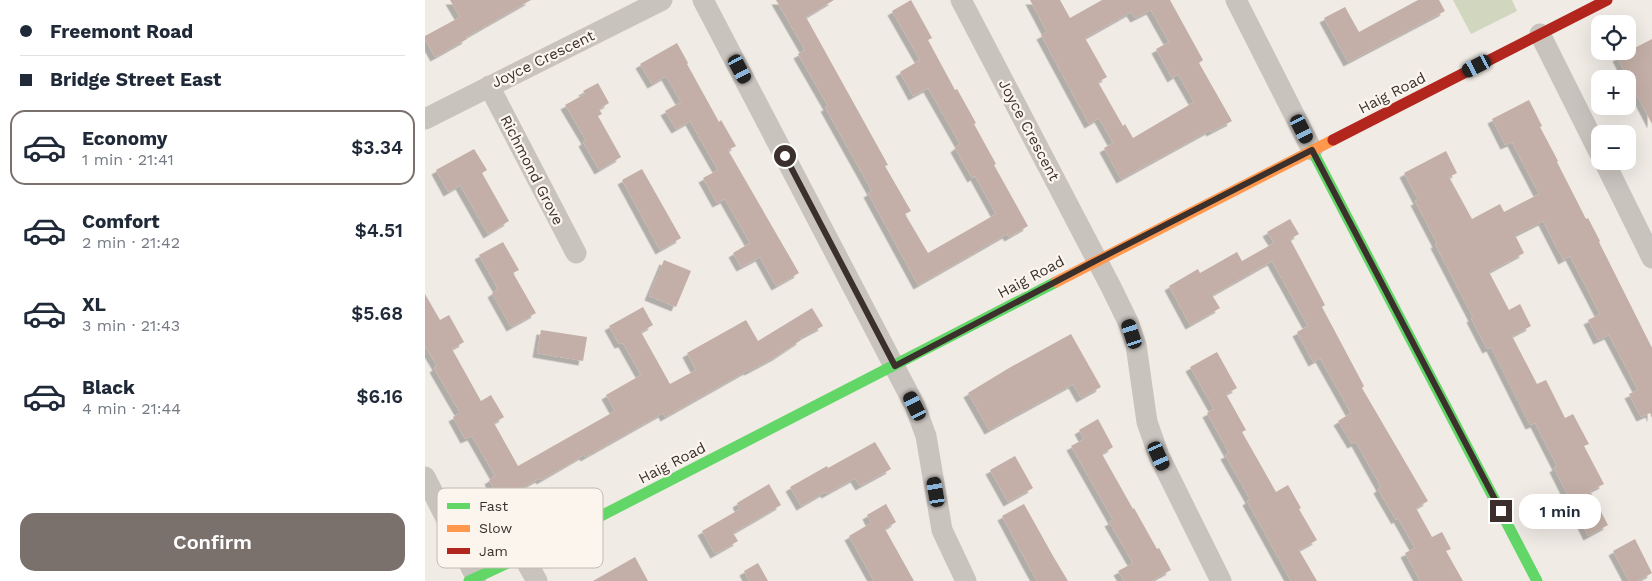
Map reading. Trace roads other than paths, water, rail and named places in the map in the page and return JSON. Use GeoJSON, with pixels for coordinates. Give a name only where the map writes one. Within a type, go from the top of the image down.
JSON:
{"type":"FeatureCollection","features":[{"type":"Feature","properties":{"kind":"street","name":"Joyce Crescent"},"geometry":{"type":"LineString","coordinates":[[425,119],[662,0]]}},
{"type":"Feature","properties":{"kind":"street"},"geometry":{"type":"LineString","coordinates":[[703,0],[915,406],[926,436],[942,530],[966,581]]}},
{"type":"Feature","properties":{"kind":"street","name":"Joyce Crescent"},"geometry":{"type":"LineString","coordinates":[[961,0],[1129,324],[1147,422],[1159,456],[1221,581]]}},
{"type":"Feature","properties":{"kind":"street"},"geometry":{"type":"LineString","coordinates":[[1236,0],[1312,150],[1537,581]]}},
{"type":"Feature","properties":{"kind":"street","name":"Haig Road"},"geometry":{"type":"LineString","coordinates":[[603,515],[1607,0]]}},
{"type":"Feature","properties":{"kind":"street"},"geometry":{"type":"LineString","coordinates":[[1540,34],[1591,136]]}},
{"type":"Feature","properties":{"kind":"street","name":"Richmond Grove"},"geometry":{"type":"LineString","coordinates":[[489,86],[576,253]]}},
{"type":"Feature","properties":{"kind":"street"},"geometry":{"type":"LineString","coordinates":[[1608,170],[1652,258]]}},
{"type":"Feature","properties":{"kind":"street"},"geometry":{"type":"LineString","coordinates":[[425,477],[437,502]]}},
{"type":"Feature","properties":{"kind":"street","name":"Haig Road"},"geometry":{"type":"LineString","coordinates":[[473,579],[497,568]]}},
{"type":"Feature","properties":{"kind":"street"},"geometry":{"type":"LineString","coordinates":[[530,568],[537,581]]}}]}
